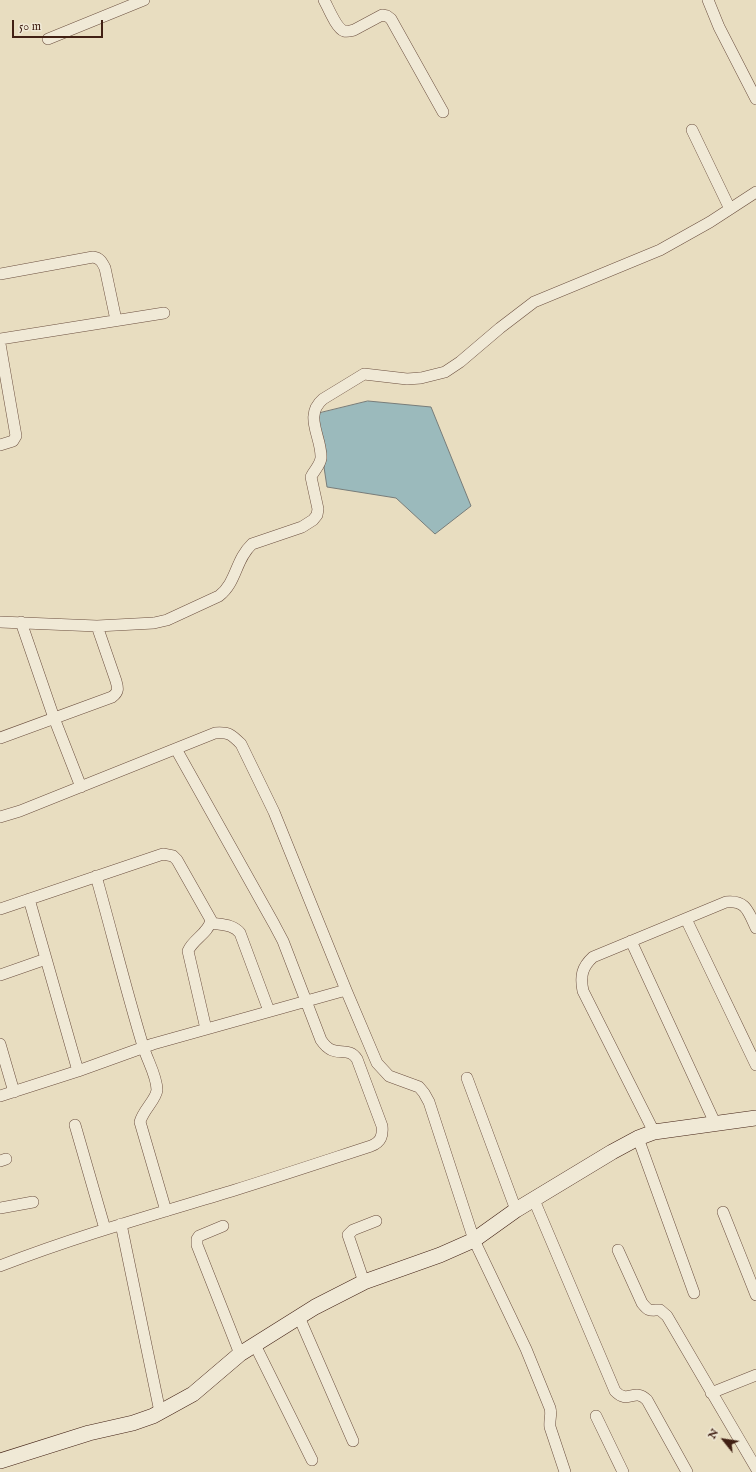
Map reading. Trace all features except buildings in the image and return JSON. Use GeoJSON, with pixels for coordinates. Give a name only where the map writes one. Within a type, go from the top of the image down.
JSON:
{"type":"FeatureCollection","features":[{"type":"Feature","properties":{"kind":"street"},"geometry":{"type":"LineString","coordinates":[[48,39],[144,0]]}},
{"type":"Feature","properties":{"kind":"street"},"geometry":{"type":"LineString","coordinates":[[324,0],[339,28],[344,31],[349,32],[354,30],[382,15],[391,19],[443,112]]}},
{"type":"Feature","properties":{"kind":"street"},"geometry":{"type":"LineString","coordinates":[[708,0],[719,27],[756,99]]}},
{"type":"Feature","properties":{"kind":"street"},"geometry":{"type":"LineString","coordinates":[[692,130],[730,209]]}},
{"type":"Feature","properties":{"kind":"street"},"geometry":{"type":"LineString","coordinates":[[0,622],[97,626],[154,623],[167,620],[219,596],[225,592],[240,560],[252,544],[302,527],[314,520],[317,515],[318,509],[311,477],[320,464],[321,459],[313,413],[317,404],[323,399],[364,374],[407,379],[421,378],[445,372],[460,362],[500,328],[534,302],[660,250],[710,222],[756,192]]}},
{"type":"Feature","properties":{"kind":"street"},"geometry":{"type":"LineString","coordinates":[[0,274],[93,256],[98,258],[103,263],[116,320]]}},
{"type":"Feature","properties":{"kind":"street"},"geometry":{"type":"LineString","coordinates":[[0,340],[164,313]]}},
{"type":"Feature","properties":{"kind":"street"},"geometry":{"type":"LineString","coordinates":[[0,344],[16,436],[13,441],[8,444],[0,445]]}},
{"type":"Feature","properties":{"kind":"street"},"geometry":{"type":"LineString","coordinates":[[21,622],[54,718],[81,787]]}},
{"type":"Feature","properties":{"kind":"street"},"geometry":{"type":"LineString","coordinates":[[0,738],[117,694],[118,688],[116,681],[97,626]]}},
{"type":"Feature","properties":{"kind":"street"},"geometry":{"type":"LineString","coordinates":[[0,817],[20,811],[215,733],[226,732],[233,736],[241,744],[274,812],[377,1063],[389,1076],[419,1087],[424,1093],[474,1240],[526,1349],[550,1408],[552,1416],[549,1423],[565,1472]]}},
{"type":"Feature","properties":{"kind":"street"},"geometry":{"type":"LineString","coordinates":[[0,1266],[49,1247],[237,1190],[371,1146],[380,1140],[383,1135],[382,1126],[357,1059],[354,1054],[349,1052],[334,1052],[324,1046],[320,1040],[283,941],[176,749]]}},
{"type":"Feature","properties":{"kind":"street"},"geometry":{"type":"LineString","coordinates":[[0,909],[163,854],[173,856],[177,860],[210,917],[211,923],[209,927],[190,945],[188,951],[206,1029]]}},
{"type":"Feature","properties":{"kind":"street"},"geometry":{"type":"LineString","coordinates":[[96,876],[157,1090],[155,1097],[142,1115],[141,1126],[166,1211]]}},
{"type":"Feature","properties":{"kind":"street"},"geometry":{"type":"LineString","coordinates":[[29,899],[78,1071]]}},
{"type":"Feature","properties":{"kind":"street"},"geometry":{"type":"LineString","coordinates":[[654,1132],[583,990],[581,981],[582,971],[593,957],[726,902],[734,901],[742,903],[756,928]]}},
{"type":"Feature","properties":{"kind":"street"},"geometry":{"type":"LineString","coordinates":[[686,919],[756,1065]]}},
{"type":"Feature","properties":{"kind":"street"},"geometry":{"type":"LineString","coordinates":[[211,923],[232,927],[237,929],[240,933],[269,1011]]}},
{"type":"Feature","properties":{"kind":"street"},"geometry":{"type":"LineString","coordinates":[[631,941],[715,1123]]}},
{"type":"Feature","properties":{"kind":"street"},"geometry":{"type":"LineString","coordinates":[[0,975],[46,959]]}},
{"type":"Feature","properties":{"kind":"street"},"geometry":{"type":"LineString","coordinates":[[0,1096],[78,1071],[144,1047],[346,990]]}},
{"type":"Feature","properties":{"kind":"street"},"geometry":{"type":"LineString","coordinates":[[0,1044],[14,1092]]}},
{"type":"Feature","properties":{"kind":"street"},"geometry":{"type":"LineString","coordinates":[[467,1078],[516,1210]]}},
{"type":"Feature","properties":{"kind":"street"},"geometry":{"type":"LineString","coordinates":[[0,1460],[89,1433],[134,1423],[160,1412],[193,1394],[240,1354],[315,1307],[364,1282],[440,1255],[474,1240],[516,1210],[638,1138],[654,1132],[756,1118]]}},
{"type":"Feature","properties":{"kind":"street"},"geometry":{"type":"LineString","coordinates":[[75,1125],[105,1229]]}},
{"type":"Feature","properties":{"kind":"street"},"geometry":{"type":"LineString","coordinates":[[638,1138],[694,1293]]}},
{"type":"Feature","properties":{"kind":"street"},"geometry":{"type":"LineString","coordinates":[[534,1200],[615,1391],[619,1396],[625,1397],[637,1394],[642,1395],[647,1400],[687,1472]]}},
{"type":"Feature","properties":{"kind":"street"},"geometry":{"type":"LineString","coordinates":[[0,1208],[33,1202]]}},
{"type":"Feature","properties":{"kind":"street"},"geometry":{"type":"LineString","coordinates":[[723,1212],[756,1295]]}},
{"type":"Feature","properties":{"kind":"street"},"geometry":{"type":"LineString","coordinates":[[364,1282],[348,1235],[353,1230],[376,1221]]}},
{"type":"Feature","properties":{"kind":"street"},"geometry":{"type":"LineString","coordinates":[[121,1224],[160,1412]]}},
{"type":"Feature","properties":{"kind":"street"},"geometry":{"type":"LineString","coordinates":[[223,1226],[199,1236],[197,1239],[197,1245],[240,1354]]}},
{"type":"Feature","properties":{"kind":"street"},"geometry":{"type":"LineString","coordinates":[[618,1250],[642,1303],[648,1310],[660,1310],[667,1316],[756,1468]]}},
{"type":"Feature","properties":{"kind":"street"},"geometry":{"type":"LineString","coordinates":[[299,1317],[353,1441]]}},
{"type":"Feature","properties":{"kind":"street"},"geometry":{"type":"LineString","coordinates":[[255,1345],[312,1460]]}},
{"type":"Feature","properties":{"kind":"street"},"geometry":{"type":"LineString","coordinates":[[712,1393],[756,1375]]}},
{"type":"Feature","properties":{"kind":"street"},"geometry":{"type":"LineString","coordinates":[[596,1416],[623,1472]]}},
{"type":"Feature","properties":{"kind":"water"},"geometry":{"type":"Polygon","coordinates":[[[368,401],[431,407],[471,506],[435,534],[396,498],[327,487],[316,414],[368,401]]]}}]}
